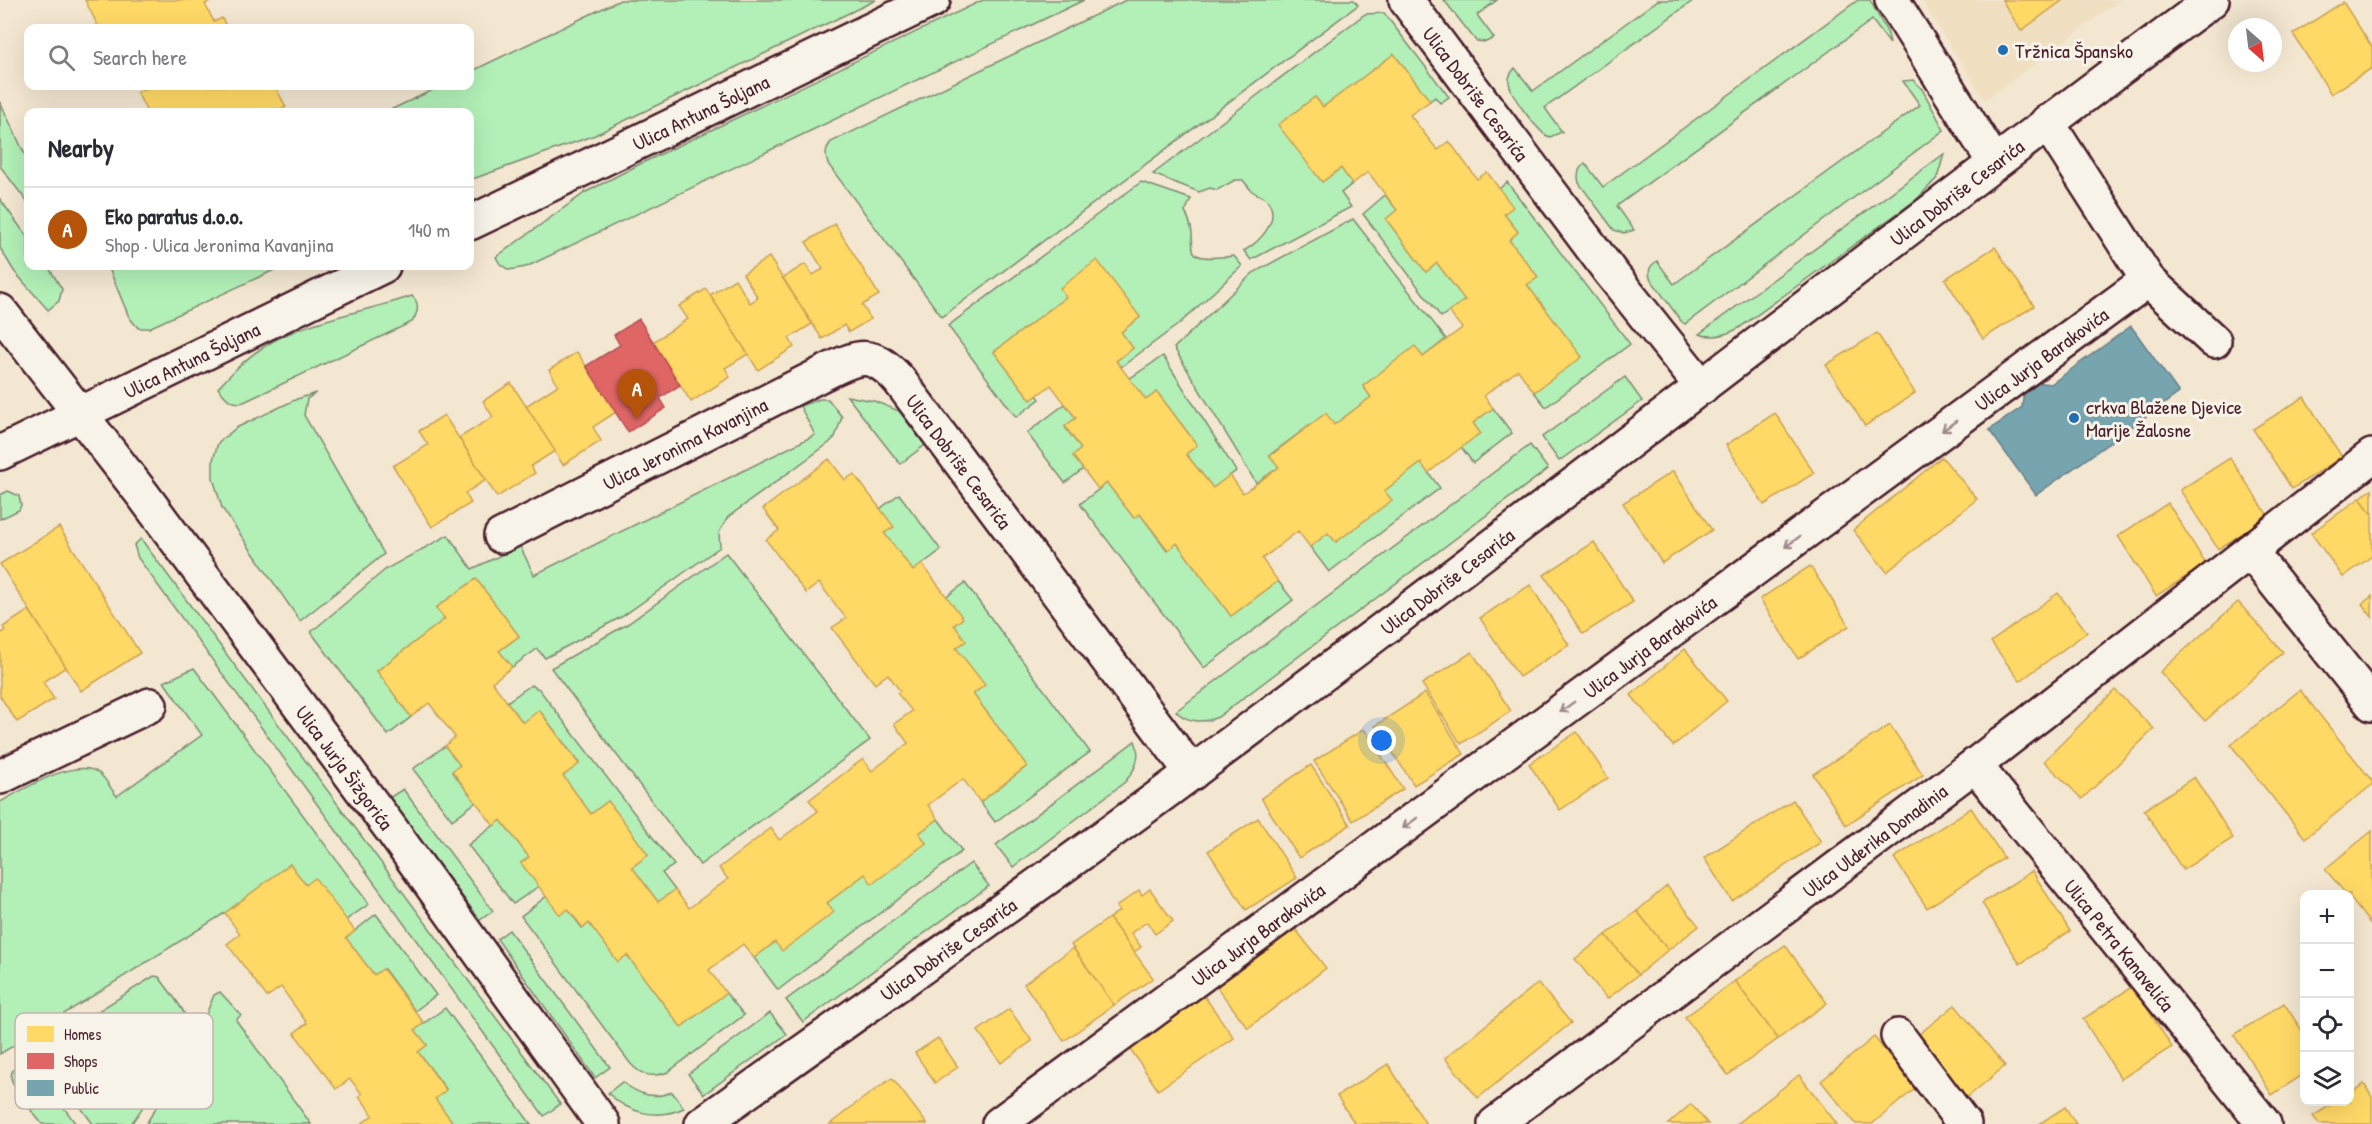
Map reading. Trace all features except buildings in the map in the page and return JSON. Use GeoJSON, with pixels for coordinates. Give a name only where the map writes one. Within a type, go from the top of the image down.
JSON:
{"type":"FeatureCollection","features":[{"type":"Feature","properties":{"kind":"street","name":"Ulica Antuna Šoljana"},"geometry":{"type":"LineString","coordinates":[[474,221],[933,0]]}},
{"type":"Feature","properties":{"kind":"street","name":"Ulica Dobriše Cesarića"},"geometry":{"type":"LineString","coordinates":[[1406,0],[1611,273],[1702,387]]}},
{"type":"Feature","properties":{"kind":"street"},"geometry":{"type":"LineString","coordinates":[[1892,0],[1994,162]]}},
{"type":"Feature","properties":{"kind":"street","name":"Ulica Dobriše Cesarića"},"geometry":{"type":"LineString","coordinates":[[702,1124],[1192,773],[1702,387],[1994,162],[2212,0]]}},
{"type":"Feature","properties":{"kind":"street"},"geometry":{"type":"LineString","coordinates":[[2047,122],[2148,280],[2214,341]]}},
{"type":"Feature","properties":{"kind":"street","name":"Ulica Antuna Šoljana"},"geometry":{"type":"LineString","coordinates":[[0,453],[375,270]]}},
{"type":"Feature","properties":{"kind":"street","name":"Ulica Jurja Barakovića"},"geometry":{"type":"LineString","coordinates":[[999,1124],[2148,280]]}},
{"type":"Feature","properties":{"kind":"street","name":"Ulica Jurja Šižgorića"},"geometry":{"type":"LineString","coordinates":[[0,311],[81,414],[377,810],[603,1124]]}},
{"type":"Feature","properties":{"kind":"street","name":"Ulica Dobriše Cesarića"},"geometry":{"type":"LineString","coordinates":[[872,358],[886,366],[899,380],[1192,773]]}},
{"type":"Feature","properties":{"kind":"street","name":"Ulica Jeronima Kavanjina"},"geometry":{"type":"LineString","coordinates":[[501,536],[822,374],[852,360],[872,358]]}},
{"type":"Feature","properties":{"kind":"street","name":"Ulica Ulderika Donadinia"},"geometry":{"type":"LineString","coordinates":[[1495,1124],[1975,765],[2372,456]]}},
{"type":"Feature","properties":{"kind":"street"},"geometry":{"type":"LineString","coordinates":[[2250,551],[2372,704]]}},
{"type":"Feature","properties":{"kind":"street"},"geometry":{"type":"LineString","coordinates":[[0,777],[150,705]]}},
{"type":"Feature","properties":{"kind":"street","name":"Ulica Petra Kanavelića"},"geometry":{"type":"LineString","coordinates":[[1975,765],[2264,1124]]}},
{"type":"Feature","properties":{"kind":"street"},"geometry":{"type":"LineString","coordinates":[[1898,1036],[1964,1124]]}},
{"type":"Feature","properties":{"kind":"shaded area","name":"Tržnica Špansko"},"geometry":{"type":"Polygon","coordinates":[[[1921,0],[2120,0],[1985,100],[1921,0]]]}},
{"type":"Feature","properties":{"kind":"green space"},"geometry":{"type":"Polygon","coordinates":[[[620,0],[876,0],[595,135],[474,179],[474,108],[394,108],[433,90],[474,90],[474,70],[620,0]]]}},
{"type":"Feature","properties":{"kind":"green space"},"geometry":{"type":"Polygon","coordinates":[[[983,0],[1084,0],[526,267],[509,270],[500,264],[496,257],[586,192],[983,0]]]}},
{"type":"Feature","properties":{"kind":"green space"},"geometry":{"type":"Polygon","coordinates":[[[1126,0],[1354,0],[1358,5],[942,317],[828,164],[826,152],[829,145],[831,142],[1126,0]]]}},
{"type":"Feature","properties":{"kind":"green space"},"geometry":{"type":"Polygon","coordinates":[[[1444,0],[1497,0],[1477,15],[1494,38],[1486,42],[1476,41],[1444,0]]]}},
{"type":"Feature","properties":{"kind":"green space"},"geometry":{"type":"Polygon","coordinates":[[[1658,0],[1694,0],[1545,108],[1562,132],[1550,137],[1545,135],[1529,117],[1513,93],[1509,78],[1515,68],[1533,91],[1658,0]]]}},
{"type":"Feature","properties":{"kind":"green space"},"geometry":{"type":"Polygon","coordinates":[[[1858,0],[1870,0],[1888,34],[1890,44],[1872,20],[1617,206],[1634,230],[1624,233],[1614,230],[1579,183],[1579,172],[1585,163],[1603,187],[1858,0]]]}},
{"type":"Feature","properties":{"kind":"green space"},"geometry":{"type":"Polygon","coordinates":[[[1384,13],[1449,97],[1440,103],[1435,97],[1430,101],[1394,54],[1323,107],[1315,97],[1279,125],[1322,182],[1341,168],[1352,184],[1341,193],[1351,207],[1251,260],[1244,251],[1262,236],[1272,216],[1266,199],[1252,191],[1243,180],[1235,180],[1217,190],[1210,188],[1199,192],[1153,174],[1365,14],[1384,13]]]}},
{"type":"Feature","properties":{"kind":"green space"},"geometry":{"type":"Polygon","coordinates":[[[1913,80],[1922,89],[1944,130],[1685,324],[1681,321],[1650,278],[1649,270],[1653,264],[1657,261],[1674,284],[1920,105],[1903,81],[1913,80]]]}},
{"type":"Feature","properties":{"kind":"green space"},"geometry":{"type":"Polygon","coordinates":[[[0,102],[24,153],[24,198],[0,166],[0,102]]]}},
{"type":"Feature","properties":{"kind":"green space"},"geometry":{"type":"Polygon","coordinates":[[[1944,154],[1937,178],[1917,199],[1739,328],[1719,336],[1699,334],[1944,154]]]}},
{"type":"Feature","properties":{"kind":"green space"},"geometry":{"type":"Polygon","coordinates":[[[1141,182],[1191,199],[1185,212],[1196,254],[1214,258],[1234,256],[1242,266],[1179,324],[1121,367],[1116,361],[1133,348],[1121,332],[1140,317],[1097,261],[1066,297],[994,352],[1031,400],[1037,395],[1040,399],[1016,417],[948,326],[1141,182]]]}},
{"type":"Feature","properties":{"kind":"green space"},"geometry":{"type":"Polygon","coordinates":[[[1507,182],[1630,344],[1546,407],[1534,392],[1581,356],[1527,285],[1538,277],[1509,240],[1518,232],[1504,214],[1499,189],[1507,182]]]}},
{"type":"Feature","properties":{"kind":"green space"},"geometry":{"type":"Polygon","coordinates":[[[1385,195],[1397,210],[1386,219],[1426,272],[1437,263],[1465,300],[1441,317],[1363,214],[1385,195]]]}},
{"type":"Feature","properties":{"kind":"green space"},"geometry":{"type":"Polygon","coordinates":[[[0,199],[24,232],[24,270],[50,270],[62,289],[59,301],[48,310],[14,271],[0,248],[0,199]]]}},
{"type":"Feature","properties":{"kind":"green space"},"geometry":{"type":"Polygon","coordinates":[[[1353,219],[1446,339],[1423,357],[1415,347],[1363,386],[1371,397],[1334,425],[1325,414],[1270,455],[1279,467],[1256,483],[1174,348],[1253,273],[1353,219]]]}},
{"type":"Feature","properties":{"kind":"green space"},"geometry":{"type":"Polygon","coordinates":[[[110,270],[274,270],[149,328],[138,328],[129,317],[110,270]]]}},
{"type":"Feature","properties":{"kind":"green space"},"geometry":{"type":"Polygon","coordinates":[[[412,296],[417,308],[412,322],[244,402],[232,402],[218,388],[250,357],[279,338],[316,323],[412,296]]]}},
{"type":"Feature","properties":{"kind":"green space"},"geometry":{"type":"Polygon","coordinates":[[[1163,356],[1236,471],[1213,488],[1186,454],[1197,445],[1157,392],[1146,400],[1129,379],[1163,356]]]}},
{"type":"Feature","properties":{"kind":"green space"},"geometry":{"type":"Polygon","coordinates":[[[1625,377],[1642,401],[1559,461],[1542,437],[1625,377]]]}},
{"type":"Feature","properties":{"kind":"green space"},"geometry":{"type":"Polygon","coordinates":[[[316,393],[307,399],[304,415],[384,554],[300,621],[222,508],[213,478],[213,460],[218,443],[236,428],[297,399],[316,393]]]}},
{"type":"Feature","properties":{"kind":"green space"},"geometry":{"type":"Polygon","coordinates":[[[847,396],[874,401],[899,411],[925,445],[900,464],[847,396]]]}},
{"type":"Feature","properties":{"kind":"green space"},"geometry":{"type":"Polygon","coordinates":[[[820,399],[828,399],[842,417],[835,437],[728,517],[719,533],[720,547],[623,616],[545,658],[537,649],[512,667],[499,651],[519,636],[476,579],[436,608],[445,619],[377,671],[411,717],[388,735],[311,632],[386,569],[448,535],[472,569],[520,546],[534,575],[815,435],[800,406],[820,399]]]}},
{"type":"Feature","properties":{"kind":"green space"},"geometry":{"type":"Polygon","coordinates":[[[1065,404],[1076,418],[1065,427],[1081,449],[1073,456],[1083,469],[1065,483],[1027,433],[1065,404]]]}},
{"type":"Feature","properties":{"kind":"green space"},"geometry":{"type":"Polygon","coordinates":[[[1493,408],[1512,433],[1473,463],[1461,447],[1480,433],[1473,423],[1493,408]]]}},
{"type":"Feature","properties":{"kind":"green space"},"geometry":{"type":"Polygon","coordinates":[[[1530,445],[1548,469],[1218,717],[1196,721],[1185,718],[1176,711],[1530,445]]]}},
{"type":"Feature","properties":{"kind":"green space"},"geometry":{"type":"Polygon","coordinates":[[[1421,463],[1440,488],[1329,572],[1310,547],[1328,533],[1336,542],[1391,500],[1384,491],[1421,463]]]}},
{"type":"Feature","properties":{"kind":"green space"},"geometry":{"type":"Polygon","coordinates":[[[1107,483],[1134,518],[1140,514],[1167,550],[1177,543],[1231,616],[1278,581],[1293,600],[1204,668],[1080,504],[1107,483]]]}},
{"type":"Feature","properties":{"kind":"green space"},"geometry":{"type":"Polygon","coordinates":[[[8,491],[19,496],[21,505],[19,510],[0,519],[0,495],[8,491]]]}},
{"type":"Feature","properties":{"kind":"green space"},"geometry":{"type":"Polygon","coordinates":[[[899,494],[941,550],[913,571],[884,533],[893,527],[880,509],[899,494]]]}},
{"type":"Feature","properties":{"kind":"green space"},"geometry":{"type":"Polygon","coordinates":[[[141,539],[560,1104],[544,1116],[138,558],[134,545],[141,539]]]}},
{"type":"Feature","properties":{"kind":"green space"},"geometry":{"type":"Polygon","coordinates":[[[726,553],[870,740],[700,865],[551,668],[629,623],[726,553]]]}},
{"type":"Feature","properties":{"kind":"green space"},"geometry":{"type":"Polygon","coordinates":[[[965,583],[1090,752],[995,822],[980,802],[1027,766],[973,694],[984,685],[956,648],[965,641],[954,625],[962,618],[946,597],[965,583]]]}},
{"type":"Feature","properties":{"kind":"green space"},"geometry":{"type":"Polygon","coordinates":[[[194,668],[369,904],[346,920],[306,885],[290,864],[225,913],[65,1013],[15,1013],[15,1045],[0,1054],[0,802],[50,776],[78,769],[90,769],[100,774],[117,796],[202,735],[164,682],[194,668]]]}},
{"type":"Feature","properties":{"kind":"green space"},"geometry":{"type":"Polygon","coordinates":[[[531,685],[539,689],[674,865],[662,873],[675,890],[658,902],[632,867],[648,855],[608,801],[591,814],[563,776],[579,763],[540,711],[523,723],[507,702],[531,685]]]}},
{"type":"Feature","properties":{"kind":"green space"},"geometry":{"type":"Polygon","coordinates":[[[1135,741],[1138,758],[1132,773],[1125,782],[1013,867],[996,845],[1135,741]]]}},
{"type":"Feature","properties":{"kind":"green space"},"geometry":{"type":"Polygon","coordinates":[[[445,746],[460,765],[452,772],[476,802],[452,820],[413,769],[445,746]]]}},
{"type":"Feature","properties":{"kind":"green space"},"geometry":{"type":"Polygon","coordinates":[[[403,789],[493,911],[480,920],[389,798],[403,789]]]}},
{"type":"Feature","properties":{"kind":"green space"},"geometry":{"type":"Polygon","coordinates":[[[938,819],[962,851],[778,990],[754,958],[775,942],[834,912],[827,903],[865,874],[926,843],[919,833],[938,819]]]}},
{"type":"Feature","properties":{"kind":"green space"},"geometry":{"type":"Polygon","coordinates":[[[501,820],[529,857],[521,863],[539,886],[513,904],[468,845],[501,820]]]}},
{"type":"Feature","properties":{"kind":"green space"},"geometry":{"type":"Polygon","coordinates":[[[971,863],[989,886],[803,1022],[786,1000],[971,863]]]}},
{"type":"Feature","properties":{"kind":"green space"},"geometry":{"type":"Polygon","coordinates":[[[547,896],[568,909],[582,928],[589,923],[618,961],[627,955],[681,1027],[726,993],[744,1015],[668,1072],[647,1075],[638,1071],[521,916],[547,896]]]}},
{"type":"Feature","properties":{"kind":"green space"},"geometry":{"type":"Polygon","coordinates":[[[376,914],[436,995],[415,1011],[384,969],[374,975],[346,938],[376,914]]]}},
{"type":"Feature","properties":{"kind":"green space"},"geometry":{"type":"Polygon","coordinates":[[[509,930],[610,1067],[595,1078],[497,939],[509,930]]]}},
{"type":"Feature","properties":{"kind":"green space"},"geometry":{"type":"Polygon","coordinates":[[[154,976],[159,977],[184,1013],[95,1013],[154,976]]]}},
{"type":"Feature","properties":{"kind":"green space"},"geometry":{"type":"Polygon","coordinates":[[[220,992],[241,1015],[236,1020],[311,1124],[146,1124],[155,1109],[213,1109],[213,1013],[207,1013],[214,995],[220,992]]]}},
{"type":"Feature","properties":{"kind":"green space"},"geometry":{"type":"Polygon","coordinates":[[[445,1008],[531,1124],[454,1124],[435,1099],[446,1089],[418,1052],[427,1045],[415,1030],[445,1008]]]}},
{"type":"Feature","properties":{"kind":"green space"},"geometry":{"type":"Polygon","coordinates":[[[770,1013],[787,1034],[704,1094],[688,1074],[770,1013]]]}},
{"type":"Feature","properties":{"kind":"green space"},"geometry":{"type":"Polygon","coordinates":[[[15,1069],[15,1087],[11,1076],[15,1069]]]}},
{"type":"Feature","properties":{"kind":"green space"},"geometry":{"type":"Polygon","coordinates":[[[622,1082],[634,1090],[652,1096],[672,1092],[684,1108],[664,1114],[634,1110],[608,1093],[622,1082]]]}},
{"type":"Feature","properties":{"kind":"green space"},"geometry":{"type":"Polygon","coordinates":[[[31,1109],[65,1109],[76,1124],[42,1124],[31,1109]]]}},
{"type":"Feature","properties":{"kind":"green space"},"geometry":{"type":"Polygon","coordinates":[[[82,1109],[142,1109],[131,1124],[93,1124],[82,1109]]]}},
{"type":"Feature","properties":{"kind":"place","name":"Tržnica Špansko"},"geometry":{"type":"Point","coordinates":[2003,50]}},
{"type":"Feature","properties":{"kind":"place","name":"crkva Blažene Djevice Marije Žalosne"},"geometry":{"type":"Point","coordinates":[2074,418]}},
{"type":"Feature","properties":{"kind":"place","name":"Eko paratus d.o.o."},"geometry":{"type":"Point","coordinates":[637,419]}}]}
